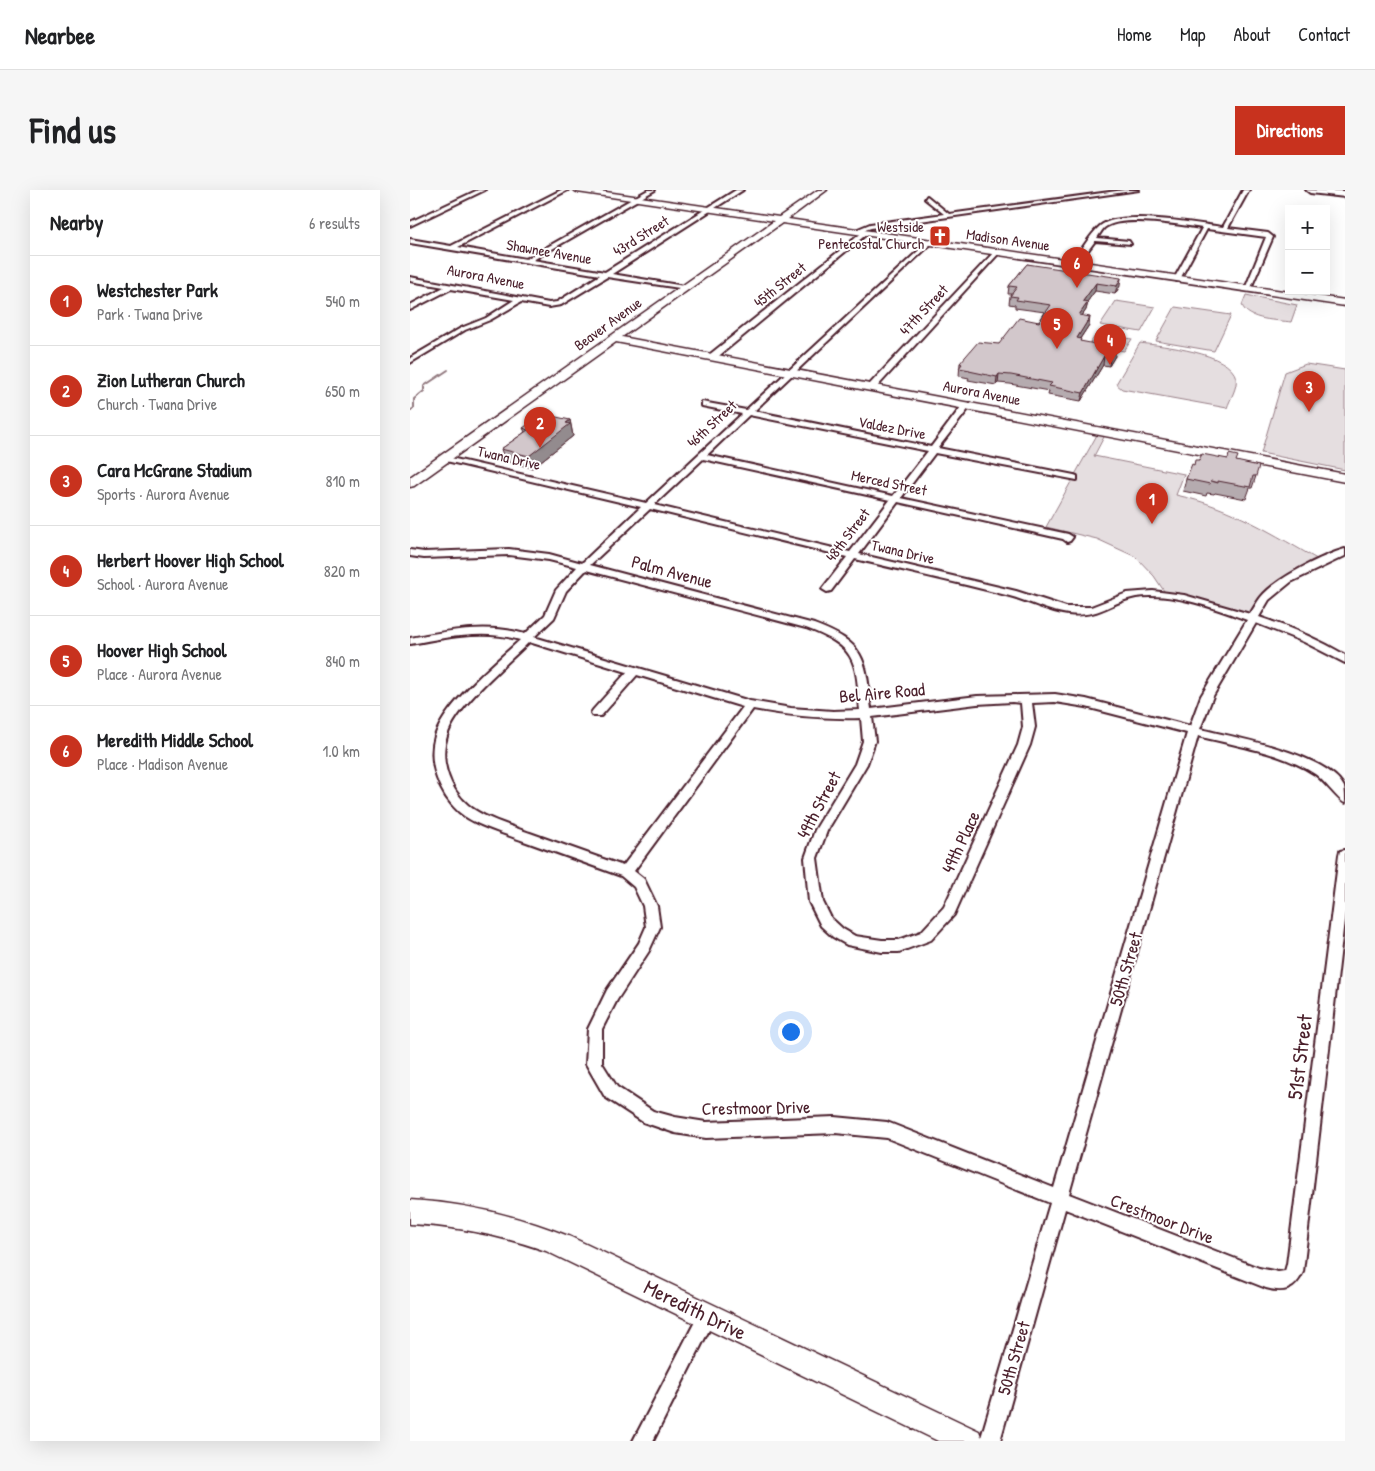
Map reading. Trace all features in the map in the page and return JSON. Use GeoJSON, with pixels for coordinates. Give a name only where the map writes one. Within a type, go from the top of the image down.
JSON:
{"type":"FeatureCollection","features":[{"type":"Feature","properties":{"kind":"main road"},"geometry":{"type":"LineString","coordinates":[[1310,190],[1345,194]]}},
{"type":"Feature","properties":{"kind":"street"},"geometry":{"type":"LineString","coordinates":[[410,224],[482,190]]}},
{"type":"Feature","properties":{"kind":"street"},"geometry":{"type":"LineString","coordinates":[[452,248],[565,190]]}},
{"type":"Feature","properties":{"kind":"street","name":"Madison Avenue"},"geometry":{"type":"LineString","coordinates":[[577,190],[1345,304]]}},
{"type":"Feature","properties":{"kind":"street"},"geometry":{"type":"LineString","coordinates":[[527,261],[652,190]]}},
{"type":"Feature","properties":{"kind":"street","name":"43rd Street"},"geometry":{"type":"LineString","coordinates":[[556,304],[740,190]]}},
{"type":"Feature","properties":{"kind":"street","name":"Beaver Avenue"},"geometry":{"type":"LineString","coordinates":[[410,483],[823,190]]}},
{"type":"Feature","properties":{"kind":"street"},"geometry":{"type":"LineString","coordinates":[[860,232],[870,226],[1136,190]]}},
{"type":"Feature","properties":{"kind":"street"},"geometry":{"type":"LineString","coordinates":[[1225,229],[1246,190]]}},
{"type":"Feature","properties":{"kind":"street"},"geometry":{"type":"LineString","coordinates":[[927,198],[949,216]]}},
{"type":"Feature","properties":{"kind":"street"},"geometry":{"type":"LineString","coordinates":[[1075,264],[1106,224],[1134,220],[1156,220],[1264,234],[1270,237],[1248,289]]}},
{"type":"Feature","properties":{"kind":"street"},"geometry":{"type":"LineString","coordinates":[[1177,279],[1205,227]]}},
{"type":"Feature","properties":{"kind":"street","name":"45th Street"},"geometry":{"type":"LineString","coordinates":[[712,357],[860,232]]}},
{"type":"Feature","properties":{"kind":"street"},"geometry":{"type":"LineString","coordinates":[[1093,239],[1129,243]]}},
{"type":"Feature","properties":{"kind":"street","name":"Shawnee Avenue"},"geometry":{"type":"LineString","coordinates":[[410,241],[684,288]]}},
{"type":"Feature","properties":{"kind":"street","name":"46th Street"},"geometry":{"type":"LineString","coordinates":[[529,639],[550,616],[560,590],[584,566],[930,242]]}},
{"type":"Feature","properties":{"kind":"street","name":"47th Street"},"geometry":{"type":"LineString","coordinates":[[872,388],[998,252]]}},
{"type":"Feature","properties":{"kind":"street","name":"Aurora Avenue"},"geometry":{"type":"LineString","coordinates":[[410,278],[556,304]]}},
{"type":"Feature","properties":{"kind":"street"},"geometry":{"type":"LineString","coordinates":[[410,308],[451,286]]}},
{"type":"Feature","properties":{"kind":"street"},"geometry":{"type":"LineString","coordinates":[[410,361],[463,329],[488,319],[521,299]]}},
{"type":"Feature","properties":{"kind":"street","name":"Aurora Avenue"},"geometry":{"type":"LineString","coordinates":[[613,338],[1345,478]]}},
{"type":"Feature","properties":{"kind":"street","name":"Valdez Drive"},"geometry":{"type":"LineString","coordinates":[[705,404],[1074,478]]}},
{"type":"Feature","properties":{"kind":"street","name":"48th Street"},"geometry":{"type":"LineString","coordinates":[[827,590],[967,405]]}},
{"type":"Feature","properties":{"kind":"street","name":"Merced Street"},"geometry":{"type":"LineString","coordinates":[[701,456],[1068,537],[1067,539]]}},
{"type":"Feature","properties":{"kind":"street","name":"Twana Drive"},"geometry":{"type":"LineString","coordinates":[[445,458],[1012,593],[1041,605],[1063,610],[1098,609],[1133,595],[1156,593],[1190,599],[1302,636],[1345,660]]}},
{"type":"Feature","properties":{"kind":"street","name":"Palm Avenue"},"geometry":{"type":"LineString","coordinates":[[410,553],[424,555],[484,552],[529,553],[810,626],[829,633],[847,644],[858,657],[862,671],[866,714]]}},
{"type":"Feature","properties":{"kind":"street","name":"50th Street"},"geometry":{"type":"LineString","coordinates":[[990,1441],[1194,731],[1207,696],[1265,598],[1273,590],[1309,568],[1345,552]]}},
{"type":"Feature","properties":{"kind":"street","name":"Bel Aire Road"},"geometry":{"type":"LineString","coordinates":[[410,641],[466,631],[492,631],[529,639],[750,705],[791,712],[833,715],[866,714],[977,700],[1012,698],[1026,700],[1055,698],[1086,703],[1286,755],[1304,762],[1319,771],[1334,784],[1345,798]]}},
{"type":"Feature","properties":{"kind":"street","name":"Crestmoor Drive"},"geometry":{"type":"LineString","coordinates":[[529,639],[465,699],[448,722],[439,749],[441,776],[451,793],[464,809],[494,825],[626,872],[639,883],[650,906],[653,927],[644,948],[612,995],[595,1029],[594,1064],[611,1092],[649,1117],[675,1125],[706,1130],[835,1125],[888,1130],[1060,1199],[1271,1280],[1282,1282],[1290,1279],[1295,1273],[1296,1264]]}},
{"type":"Feature","properties":{"kind":"street"},"geometry":{"type":"LineString","coordinates":[[597,713],[635,670]]}},
{"type":"Feature","properties":{"kind":"street","name":"49th Place"},"geometry":{"type":"LineString","coordinates":[[869,945],[899,946],[926,936],[949,911],[1024,745],[1029,727],[1026,700]]}},
{"type":"Feature","properties":{"kind":"street"},"geometry":{"type":"LineString","coordinates":[[626,872],[750,705]]}},
{"type":"Feature","properties":{"kind":"street","name":"49th Street"},"geometry":{"type":"LineString","coordinates":[[866,714],[869,741],[866,753],[821,830],[811,858],[816,902],[826,922],[838,933],[852,941],[869,945]]}},
{"type":"Feature","properties":{"kind":"street","name":"51st Street"},"geometry":{"type":"LineString","coordinates":[[1296,1264],[1345,855]]}},
{"type":"Feature","properties":{"kind":"street","name":"Meredith Drive"},"geometry":{"type":"LineString","coordinates":[[410,1212],[477,1219],[548,1240],[888,1404],[969,1441]]}},
{"type":"Feature","properties":{"kind":"street"},"geometry":{"type":"LineString","coordinates":[[643,1441],[706,1316]]}},
{"type":"Feature","properties":{"kind":"shaded area"},"geometry":{"type":"Polygon","coordinates":[[[1246,295],[1297,305],[1291,322],[1264,319],[1250,314],[1242,305],[1246,295]]]}},
{"type":"Feature","properties":{"kind":"shaded area"},"geometry":{"type":"Polygon","coordinates":[[[1116,301],[1155,307],[1141,332],[1100,325],[1116,301]]]}},
{"type":"Feature","properties":{"kind":"shaded area"},"geometry":{"type":"Polygon","coordinates":[[[1175,307],[1231,315],[1214,351],[1156,341],[1175,307]]]}},
{"type":"Feature","properties":{"kind":"shaded area"},"geometry":{"type":"Polygon","coordinates":[[[1097,333],[1132,339],[1124,351],[1089,345],[1097,333]]]}},
{"type":"Feature","properties":{"kind":"shaded area"},"geometry":{"type":"Polygon","coordinates":[[[1140,343],[1194,352],[1222,362],[1231,369],[1236,378],[1235,389],[1227,408],[1122,389],[1116,384],[1140,343]]]}},
{"type":"Feature","properties":{"kind":"shaded area"},"geometry":{"type":"Polygon","coordinates":[[[1306,364],[1345,370],[1345,470],[1261,453],[1285,372],[1306,364]]]}},
{"type":"Feature","properties":{"kind":"shaded area"},"geometry":{"type":"Polygon","coordinates":[[[1098,433],[1105,435],[1094,456],[1184,474],[1176,495],[1216,507],[1252,522],[1322,562],[1273,590],[1252,619],[1166,594],[1154,576],[1136,557],[1097,539],[1046,527],[1098,433]]]}},
{"type":"Feature","properties":{"kind":"building"},"geometry":{"type":"Polygon","coordinates":[[[1027,264],[1121,278],[1117,286],[1096,283],[1083,301],[1088,302],[1079,315],[1090,317],[1077,338],[1081,339],[1080,341],[1116,348],[1110,357],[1104,356],[1083,393],[1049,386],[1052,383],[1011,375],[999,374],[997,377],[959,368],[962,364],[960,363],[978,342],[999,344],[1019,318],[1039,322],[1051,305],[1016,300],[1018,297],[1010,296],[1017,287],[1009,286],[1027,264]]]}},
{"type":"Feature","properties":{"kind":"building"},"geometry":{"type":"Polygon","coordinates":[[[543,414],[570,420],[566,423],[570,424],[529,456],[501,449],[528,430],[523,428],[543,414]]]}},
{"type":"Feature","properties":{"kind":"building"},"geometry":{"type":"Polygon","coordinates":[[[1202,454],[1228,459],[1229,454],[1238,456],[1236,461],[1259,466],[1256,476],[1253,476],[1250,487],[1218,481],[1218,483],[1211,481],[1210,484],[1186,479],[1192,464],[1194,465],[1195,460],[1199,460],[1202,454]]]}},
{"type":"Feature","properties":{"kind":"waterway"},"geometry":{"type":"LineString","coordinates":[[410,411],[414,408],[414,399],[424,391],[424,386],[448,370]]}},
{"type":"Feature","properties":{"kind":"place","name":"Westside Pentecostal Church"},"geometry":{"type":"Point","coordinates":[940,236]}},
{"type":"Feature","properties":{"kind":"place","name":"Meredith Middle School"},"geometry":{"type":"Point","coordinates":[1077,288]}},
{"type":"Feature","properties":{"kind":"place","name":"Hoover High School"},"geometry":{"type":"Point","coordinates":[1057,349]}},
{"type":"Feature","properties":{"kind":"place","name":"Herbert Hoover High School"},"geometry":{"type":"Point","coordinates":[1110,365]}},
{"type":"Feature","properties":{"kind":"place","name":"Cara McGrane Stadium"},"geometry":{"type":"Point","coordinates":[1309,412]}},
{"type":"Feature","properties":{"kind":"place","name":"Zion Lutheran Church"},"geometry":{"type":"Point","coordinates":[540,448]}},
{"type":"Feature","properties":{"kind":"place","name":"Westchester Park"},"geometry":{"type":"Point","coordinates":[1152,524]}}]}
